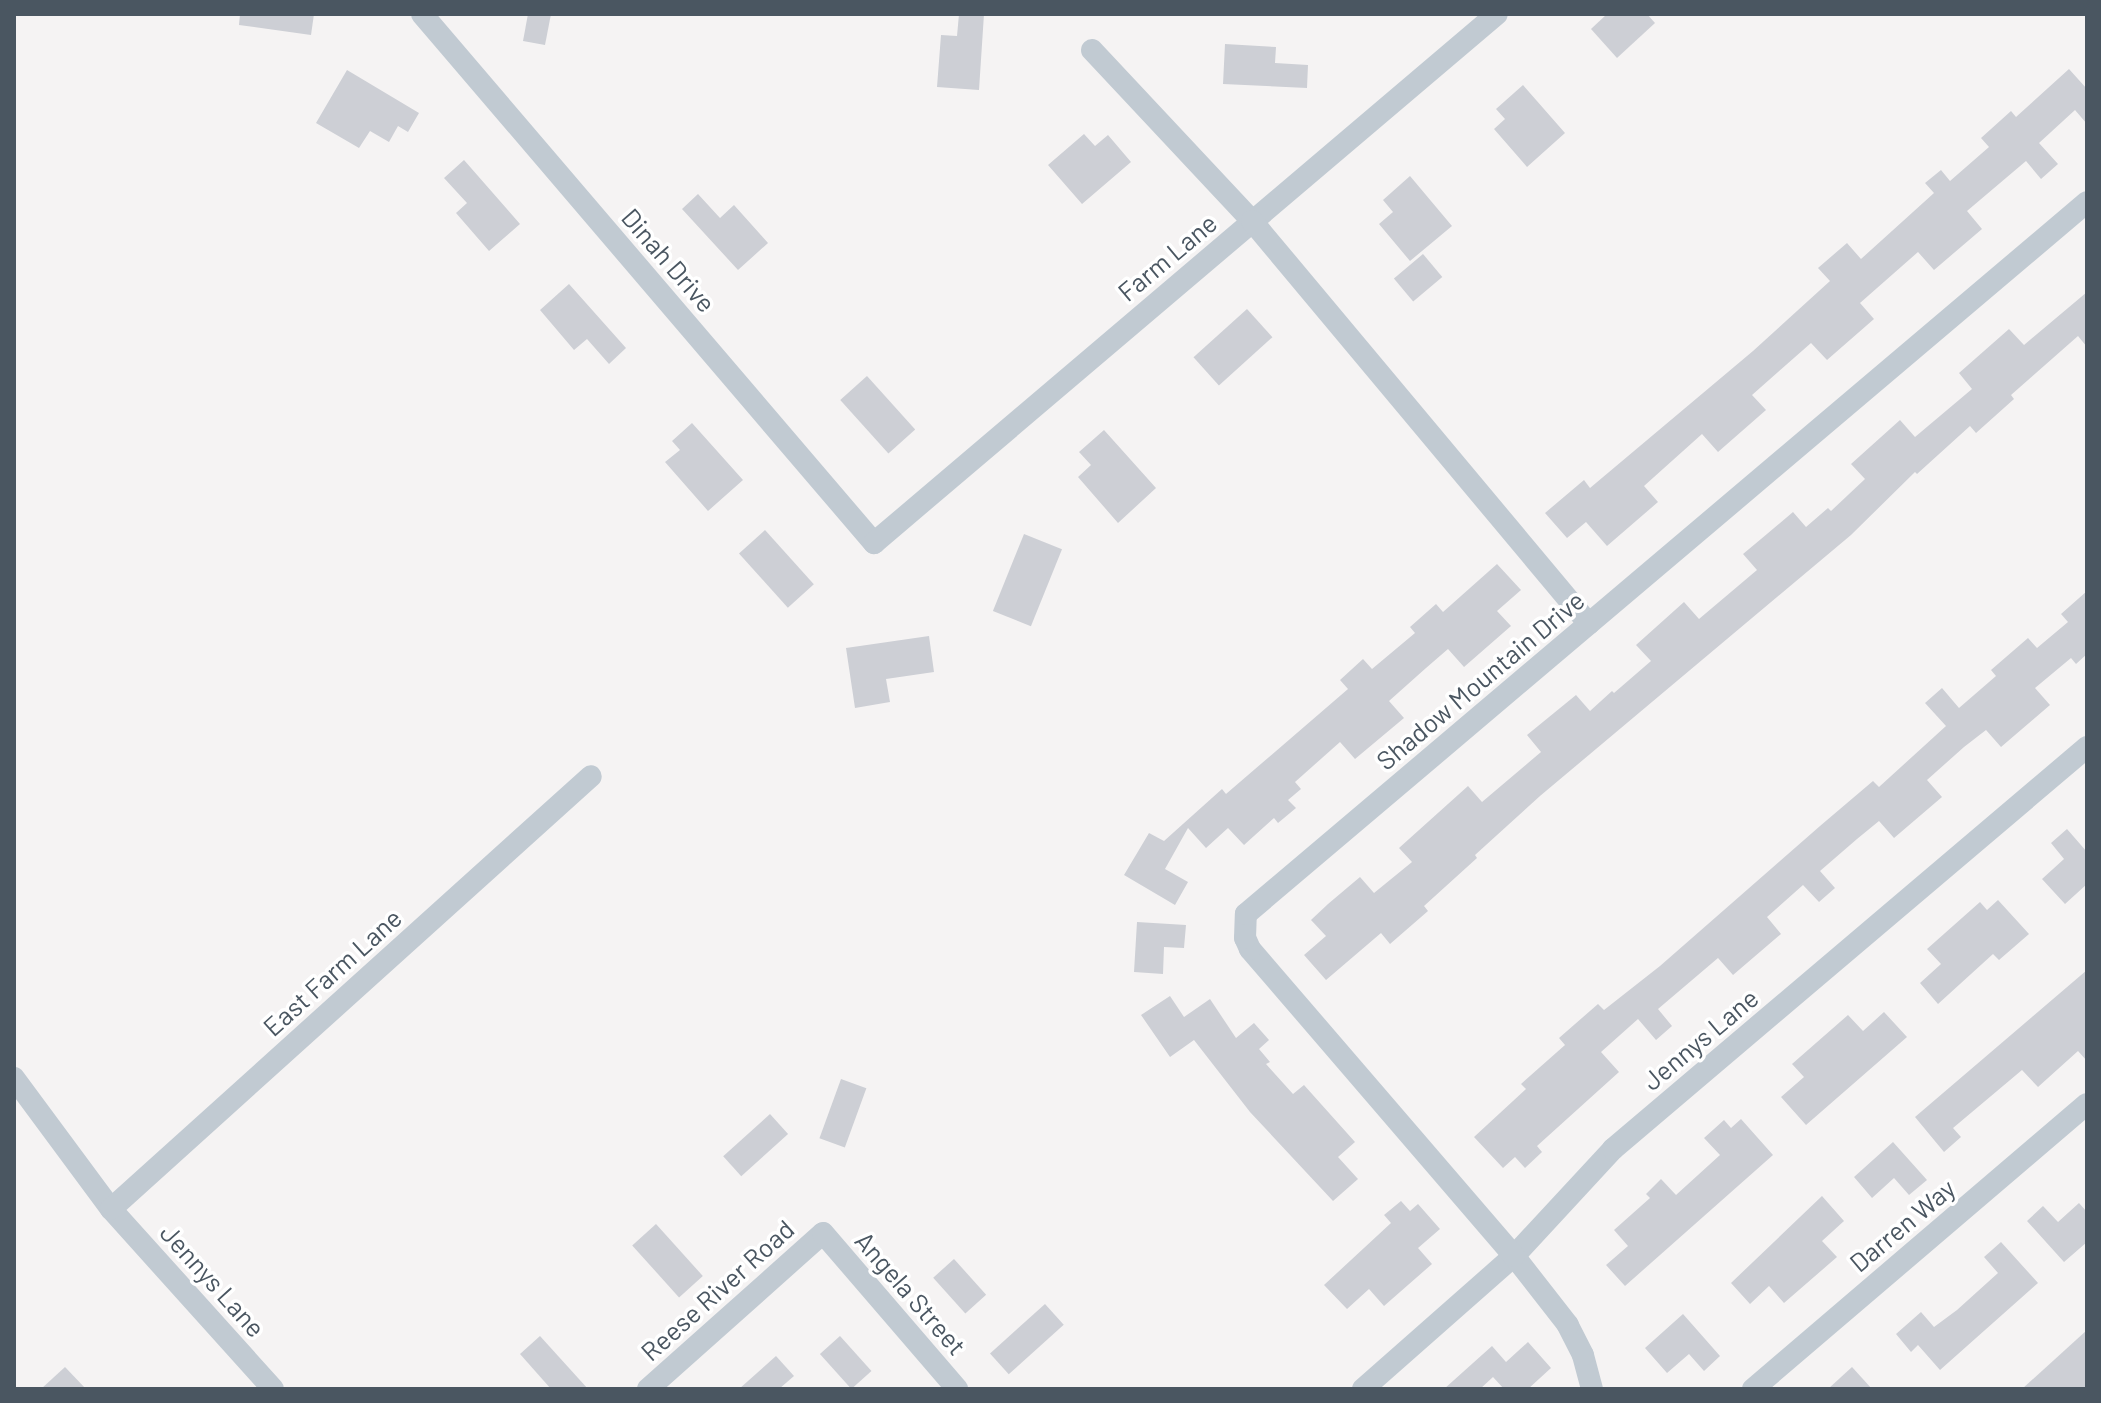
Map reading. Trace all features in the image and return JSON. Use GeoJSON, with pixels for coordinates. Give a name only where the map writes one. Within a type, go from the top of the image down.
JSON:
{"type":"FeatureCollection","features":[{"type":"Feature","properties":{"kind":"street","name":"Dinah Drive"},"geometry":{"type":"LineString","coordinates":[[422,14],[874,543]]}},
{"type":"Feature","properties":{"kind":"street","name":"Farm Lane"},"geometry":{"type":"LineString","coordinates":[[874,543],[1497,14]]}},
{"type":"Feature","properties":{"kind":"street"},"geometry":{"type":"LineString","coordinates":[[1092,50],[1252,221],[1589,624]]}},
{"type":"Feature","properties":{"kind":"street","name":"Shadow Mountain Drive"},"geometry":{"type":"LineString","coordinates":[[1514,1256],[1250,949],[1245,938],[1246,914],[2087,202]]}},
{"type":"Feature","properties":{"kind":"street","name":"Jennys Lane"},"geometry":{"type":"LineString","coordinates":[[1363,1389],[1514,1256],[1613,1149],[2087,747]]}},
{"type":"Feature","properties":{"kind":"street","name":"East Farm Lane"},"geometry":{"type":"LineString","coordinates":[[111,1209],[591,776]]}},
{"type":"Feature","properties":{"kind":"street","name":"Jennys Lane"},"geometry":{"type":"LineString","coordinates":[[14,1078],[111,1209],[273,1389]]}},
{"type":"Feature","properties":{"kind":"street","name":"Darren Way"},"geometry":{"type":"LineString","coordinates":[[1753,1389],[2087,1104]]}},
{"type":"Feature","properties":{"kind":"street","name":"Reese River Road"},"geometry":{"type":"LineString","coordinates":[[648,1389],[823,1233]]}},
{"type":"Feature","properties":{"kind":"street","name":"Angela Street"},"geometry":{"type":"LineString","coordinates":[[823,1233],[957,1389]]}},
{"type":"Feature","properties":{"kind":"street"},"geometry":{"type":"LineString","coordinates":[[1514,1256],[1568,1325],[1583,1355],[1592,1389]]}},
{"type":"Feature","properties":{"kind":"building"},"geometry":{"type":"Polygon","coordinates":[[[240,14],[314,14],[311,35],[239,25],[240,14]]]}},
{"type":"Feature","properties":{"kind":"building"},"geometry":{"type":"Polygon","coordinates":[[[528,14],[551,14],[545,45],[523,41],[528,14]]]}},
{"type":"Feature","properties":{"kind":"building"},"geometry":{"type":"Polygon","coordinates":[[[959,14],[984,14],[979,90],[937,87],[941,35],[957,36],[959,14]]]}},
{"type":"Feature","properties":{"kind":"building"},"geometry":{"type":"Polygon","coordinates":[[[1607,14],[1647,14],[1655,23],[1617,58],[1591,29],[1607,14]]]}},
{"type":"Feature","properties":{"kind":"building"},"geometry":{"type":"Polygon","coordinates":[[[1225,44],[1276,47],[1275,63],[1308,65],[1307,88],[1223,84],[1225,44]]]}},
{"type":"Feature","properties":{"kind":"building"},"geometry":{"type":"Polygon","coordinates":[[[2069,69],[2087,89],[2087,124],[2075,110],[2039,143],[2058,164],[2041,179],[2026,161],[1967,211],[1982,229],[1934,270],[1918,252],[1860,303],[1874,319],[1827,360],[1811,343],[1752,395],[1766,410],[1718,452],[1702,434],[1644,486],[1658,502],[1607,546],[1586,522],[1567,538],[1545,513],[1584,480],[1590,488],[1753,351],[1830,281],[1818,268],[1847,243],[1861,259],[1934,193],[1925,183],[1941,170],[1950,181],[1989,147],[1981,138],[2011,111],[2016,117],[2069,69]]]}},
{"type":"Feature","properties":{"kind":"building"},"geometry":{"type":"Polygon","coordinates":[[[347,70],[419,113],[408,132],[398,126],[389,142],[370,131],[359,148],[316,123],[347,70]]]}},
{"type":"Feature","properties":{"kind":"building"},"geometry":{"type":"Polygon","coordinates":[[[1523,85],[1565,133],[1527,167],[1494,129],[1505,119],[1496,109],[1523,85]]]}},
{"type":"Feature","properties":{"kind":"building"},"geometry":{"type":"Polygon","coordinates":[[[1084,134],[1095,146],[1108,135],[1131,162],[1082,204],[1048,165],[1084,134]]]}},
{"type":"Feature","properties":{"kind":"building"},"geometry":{"type":"Polygon","coordinates":[[[464,160],[520,224],[489,251],[456,213],[467,203],[444,178],[464,160]]]}},
{"type":"Feature","properties":{"kind":"building"},"geometry":{"type":"Polygon","coordinates":[[[1410,176],[1452,226],[1410,261],[1379,224],[1393,212],[1383,200],[1410,176]]]}},
{"type":"Feature","properties":{"kind":"building"},"geometry":{"type":"Polygon","coordinates":[[[698,194],[720,218],[734,205],[768,243],[738,270],[682,209],[698,194]]]}},
{"type":"Feature","properties":{"kind":"building"},"geometry":{"type":"Polygon","coordinates":[[[1423,254],[1442,277],[1413,301],[1394,278],[1423,254]]]}},
{"type":"Feature","properties":{"kind":"building"},"geometry":{"type":"Polygon","coordinates":[[[569,284],[626,348],[609,364],[587,339],[574,350],[540,310],[569,284]]]}},
{"type":"Feature","properties":{"kind":"building"},"geometry":{"type":"Polygon","coordinates":[[[2087,292],[2087,347],[2078,336],[2011,395],[2014,399],[1976,433],[1970,426],[1917,474],[1915,472],[1851,535],[1540,796],[1475,855],[1477,858],[1424,906],[1428,911],[1390,944],[1381,933],[1326,980],[1304,955],[1326,936],[1311,920],[1328,904],[1360,877],[1374,893],[1412,862],[1399,848],[1468,786],[1482,802],[1541,752],[1527,735],[1576,695],[1590,711],[1612,691],[1614,693],[1651,661],[1636,645],[1684,602],[1699,619],[1757,570],[1743,554],[1793,512],[1806,527],[1828,508],[1831,511],[1865,479],[1851,464],[1900,420],[1915,437],[1972,389],[1959,373],[2009,329],[2024,345],[2087,292]]]}},
{"type":"Feature","properties":{"kind":"building"},"geometry":{"type":"Polygon","coordinates":[[[1247,309],[1272,337],[1219,385],[1193,357],[1247,309]]]}},
{"type":"Feature","properties":{"kind":"building"},"geometry":{"type":"Polygon","coordinates":[[[867,376],[915,430],[888,454],[840,400],[867,376]]]}},
{"type":"Feature","properties":{"kind":"building"},"geometry":{"type":"Polygon","coordinates":[[[692,423],[743,480],[708,511],[665,462],[680,450],[672,441],[692,423]]]}},
{"type":"Feature","properties":{"kind":"building"},"geometry":{"type":"Polygon","coordinates":[[[1104,430],[1156,488],[1118,523],[1078,477],[1091,465],[1079,452],[1104,430]]]}},
{"type":"Feature","properties":{"kind":"building"},"geometry":{"type":"Polygon","coordinates":[[[765,530],[814,584],[788,608],[739,553],[765,530]]]}},
{"type":"Feature","properties":{"kind":"building"},"geometry":{"type":"Polygon","coordinates":[[[1024,534],[1062,549],[1031,626],[993,611],[1024,534]]]}},
{"type":"Feature","properties":{"kind":"building"},"geometry":{"type":"Polygon","coordinates":[[[1497,564],[1521,590],[1497,611],[1511,626],[1464,667],[1448,649],[1389,701],[1404,718],[1355,759],[1340,742],[1295,782],[1301,789],[1288,800],[1296,808],[1278,823],[1274,818],[1244,845],[1228,828],[1206,848],[1188,828],[1165,869],[1188,882],[1175,905],[1124,875],[1149,833],[1164,841],[1222,789],[1226,794],[1348,689],[1340,680],[1363,659],[1372,669],[1415,633],[1410,627],[1436,604],[1443,612],[1497,564]]]}},
{"type":"Feature","properties":{"kind":"building"},"geometry":{"type":"Polygon","coordinates":[[[2087,591],[2087,654],[2076,664],[2071,658],[2035,688],[2050,705],[2001,747],[1986,730],[1964,747],[1927,780],[1942,797],[1894,838],[1879,821],[1820,871],[1835,888],[1819,902],[1803,885],[1767,917],[1781,934],[1733,975],[1718,958],[1658,1009],[1672,1026],[1656,1040],[1638,1019],[1601,1052],[1619,1072],[1537,1146],[1542,1152],[1525,1168],[1515,1157],[1503,1168],[1474,1137],[1526,1089],[1521,1084],[1565,1045],[1559,1038],[1598,1004],[1604,1010],[1660,966],[1873,781],[1879,787],[1946,726],[1925,703],[1942,688],[1959,708],[1996,676],[1991,670],[2028,638],[2037,648],[2068,622],[2061,614],[2087,591]]]}},
{"type":"Feature","properties":{"kind":"building"},"geometry":{"type":"Polygon","coordinates":[[[929,636],[934,672],[886,679],[890,702],[855,708],[846,648],[929,636]]]}},
{"type":"Feature","properties":{"kind":"building"},"geometry":{"type":"Polygon","coordinates":[[[2067,829],[2087,852],[2087,884],[2065,904],[2042,879],[2064,859],[2051,843],[2067,829]]]}},
{"type":"Feature","properties":{"kind":"building"},"geometry":{"type":"Polygon","coordinates":[[[1998,900],[2029,934],[1999,960],[1993,954],[1938,1004],[1920,983],[1941,964],[1927,949],[1980,902],[1987,910],[1998,900]]]}},
{"type":"Feature","properties":{"kind":"building"},"geometry":{"type":"Polygon","coordinates":[[[1137,922],[1186,925],[1184,948],[1164,947],[1163,974],[1134,972],[1137,922]]]}},
{"type":"Feature","properties":{"kind":"building"},"geometry":{"type":"Polygon","coordinates":[[[2087,970],[2087,1061],[2078,1051],[2038,1087],[2022,1070],[1953,1128],[1961,1137],[1944,1152],[1915,1117],[2087,970]]]}},
{"type":"Feature","properties":{"kind":"building"},"geometry":{"type":"Polygon","coordinates":[[[1170,996],[1184,1017],[1210,999],[1236,1038],[1254,1023],[1269,1040],[1259,1049],[1270,1062],[1266,1064],[1293,1094],[1304,1085],[1355,1142],[1338,1157],[1358,1179],[1333,1201],[1250,1112],[1194,1040],[1170,1057],[1141,1015],[1170,996]]]}},
{"type":"Feature","properties":{"kind":"building"},"geometry":{"type":"Polygon","coordinates":[[[1884,1012],[1907,1037],[1806,1125],[1781,1097],[1804,1077],[1792,1064],[1848,1015],[1863,1031],[1884,1012]]]}},
{"type":"Feature","properties":{"kind":"building"},"geometry":{"type":"Polygon","coordinates":[[[841,1079],[866,1088],[845,1147],[819,1138],[841,1079]]]}},
{"type":"Feature","properties":{"kind":"building"},"geometry":{"type":"Polygon","coordinates":[[[770,1114],[788,1134],[741,1176],[723,1156],[770,1114]]]}},
{"type":"Feature","properties":{"kind":"building"},"geometry":{"type":"Polygon","coordinates":[[[1741,1119],[1773,1155],[1625,1286],[1606,1265],[1628,1246],[1614,1230],[1650,1198],[1646,1194],[1661,1179],[1676,1195],[1720,1155],[1704,1138],[1724,1120],[1731,1128],[1741,1119]]]}},
{"type":"Feature","properties":{"kind":"building"},"geometry":{"type":"Polygon","coordinates":[[[1893,1142],[1927,1180],[1909,1195],[1894,1178],[1872,1198],[1854,1177],[1893,1142]]]}},
{"type":"Feature","properties":{"kind":"building"},"geometry":{"type":"Polygon","coordinates":[[[1822,1196],[1844,1221],[1822,1241],[1837,1257],[1784,1303],[1769,1286],[1750,1304],[1731,1283],[1822,1196]]]}},
{"type":"Feature","properties":{"kind":"building"},"geometry":{"type":"Polygon","coordinates":[[[1401,1201],[1410,1211],[1418,1204],[1440,1229],[1418,1248],[1432,1264],[1384,1306],[1369,1289],[1347,1309],[1324,1285],[1391,1223],[1384,1215],[1401,1201]]]}},
{"type":"Feature","properties":{"kind":"building"},"geometry":{"type":"Polygon","coordinates":[[[2079,1203],[2087,1212],[2087,1242],[2064,1262],[2027,1221],[2043,1206],[2058,1222],[2079,1203]]]}},
{"type":"Feature","properties":{"kind":"building"},"geometry":{"type":"Polygon","coordinates":[[[656,1224],[703,1276],[679,1297],[632,1245],[656,1224]]]}},
{"type":"Feature","properties":{"kind":"building"},"geometry":{"type":"Polygon","coordinates":[[[2001,1242],[2038,1283],[1940,1370],[1918,1345],[1911,1352],[1896,1334],[1921,1312],[1934,1327],[1957,1310],[1998,1273],[1984,1257],[2001,1242]]]}},
{"type":"Feature","properties":{"kind":"building"},"geometry":{"type":"Polygon","coordinates":[[[954,1259],[986,1295],[965,1313],[933,1278],[954,1259]]]}},
{"type":"Feature","properties":{"kind":"building"},"geometry":{"type":"Polygon","coordinates":[[[1045,1304],[1064,1325],[1009,1374],[990,1354],[1045,1304]]]}},
{"type":"Feature","properties":{"kind":"building"},"geometry":{"type":"Polygon","coordinates":[[[1683,1314],[1720,1356],[1704,1371],[1689,1354],[1667,1373],[1645,1348],[1683,1314]]]}},
{"type":"Feature","properties":{"kind":"building"},"geometry":{"type":"Polygon","coordinates":[[[2087,1330],[2087,1389],[2022,1389],[2087,1330]]]}},
{"type":"Feature","properties":{"kind":"building"},"geometry":{"type":"Polygon","coordinates":[[[540,1336],[588,1389],[551,1389],[520,1354],[540,1336]]]}},
{"type":"Feature","properties":{"kind":"building"},"geometry":{"type":"Polygon","coordinates":[[[840,1336],[871,1371],[851,1389],[820,1354],[840,1336]]]}},
{"type":"Feature","properties":{"kind":"building"},"geometry":{"type":"Polygon","coordinates":[[[1528,1342],[1551,1368],[1528,1389],[1504,1389],[1493,1377],[1480,1389],[1444,1389],[1492,1346],[1506,1362],[1528,1342]]]}},
{"type":"Feature","properties":{"kind":"building"},"geometry":{"type":"Polygon","coordinates":[[[776,1356],[794,1376],[779,1389],[739,1389],[776,1356]]]}},
{"type":"Feature","properties":{"kind":"building"},"geometry":{"type":"Polygon","coordinates":[[[65,1367],[86,1389],[41,1389],[65,1367]]]}},
{"type":"Feature","properties":{"kind":"building"},"geometry":{"type":"Polygon","coordinates":[[[1852,1367],[1872,1389],[1828,1389],[1852,1367]]]}}]}
